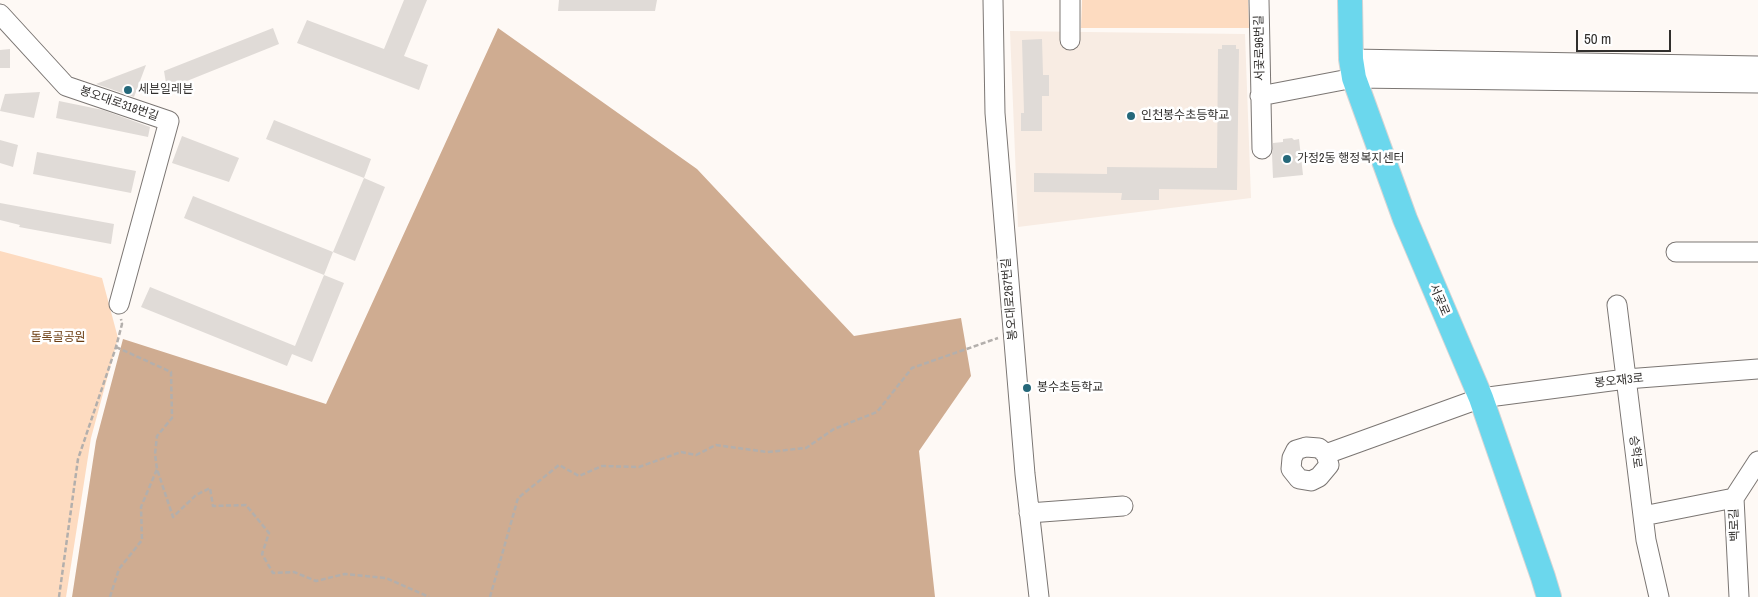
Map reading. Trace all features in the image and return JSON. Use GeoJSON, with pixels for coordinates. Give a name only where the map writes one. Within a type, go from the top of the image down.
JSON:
{"type":"FeatureCollection","features":[{"type":"Feature","properties":{"kind":"main road","name":"서곶로"},"geometry":{"type":"LineString","coordinates":[[1350,0],[1352,68],[1405,219],[1481,398],[1549,597]]}},
{"type":"Feature","properties":{"kind":"street","name":"봉오대로267번길"},"geometry":{"type":"LineString","coordinates":[[994,0],[995,113],[1029,513],[1039,597]]}},
{"type":"Feature","properties":{"kind":"street"},"geometry":{"type":"LineString","coordinates":[[1070,0],[1070,40]]}},
{"type":"Feature","properties":{"kind":"street","name":"서곷로96번길"},"geometry":{"type":"LineString","coordinates":[[1259,0],[1262,149]]}},
{"type":"Feature","properties":{"kind":"street","name":"봉오대로318번길"},"geometry":{"type":"LineString","coordinates":[[0,14],[66,86],[169,121],[119,304]]}},
{"type":"Feature","properties":{"kind":"street"},"geometry":{"type":"LineString","coordinates":[[1352,68],[1758,66]]}},
{"type":"Feature","properties":{"kind":"street"},"geometry":{"type":"LineString","coordinates":[[1352,68],[1758,83]]}},
{"type":"Feature","properties":{"kind":"street","name":"서곷로96번길"},"geometry":{"type":"LineString","coordinates":[[1260,96],[1352,68]]}},
{"type":"Feature","properties":{"kind":"street"},"geometry":{"type":"LineString","coordinates":[[1676,252],[1758,252]]}},
{"type":"Feature","properties":{"kind":"street","name":"승학로"},"geometry":{"type":"LineString","coordinates":[[1617,305],[1646,540],[1659,597]]}},
{"type":"Feature","properties":{"kind":"street","name":"봉오재3로"},"geometry":{"type":"LineString","coordinates":[[1326,454],[1481,398],[1626,379],[1758,368]]}},
{"type":"Feature","properties":{"kind":"street","name":"백로길"},"geometry":{"type":"LineString","coordinates":[[1739,597],[1734,498],[1758,461]]}},
{"type":"Feature","properties":{"kind":"street"},"geometry":{"type":"LineString","coordinates":[[1643,516],[1734,498]]}},
{"type":"Feature","properties":{"kind":"street"},"geometry":{"type":"LineString","coordinates":[[1029,513],[1123,506]]}},
{"type":"Feature","properties":{"kind":"path"},"geometry":{"type":"LineString","coordinates":[[59,597],[78,459],[116,347],[122,324],[119,304]]}},
{"type":"Feature","properties":{"kind":"path"},"geometry":{"type":"LineString","coordinates":[[490,597],[518,498],[559,465],[579,476],[602,466],[639,467],[681,452],[696,455],[716,445],[767,452],[806,448],[834,428],[877,412],[912,368],[1013,333]]}},
{"type":"Feature","properties":{"kind":"path"},"geometry":{"type":"LineString","coordinates":[[116,347],[171,372],[172,418],[157,436],[155,454],[157,469],[173,517],[196,495],[210,488],[213,506],[246,505],[268,533],[262,554],[273,573],[294,572],[316,581],[345,574],[386,578],[429,597]]}},
{"type":"Feature","properties":{"kind":"path"},"geometry":{"type":"LineString","coordinates":[[110,597],[119,569],[142,540],[141,507],[157,469]]}},
{"type":"Feature","properties":{"kind":"shaded area"},"geometry":{"type":"Polygon","coordinates":[[[498,28],[697,169],[854,336],[961,318],[971,376],[919,451],[935,597],[72,597],[96,441],[123,339],[326,404],[498,28]]]}},
{"type":"Feature","properties":{"kind":"shaded area","name":"인천봉수초등학교"},"geometry":{"type":"Polygon","coordinates":[[[1010,31],[1245,34],[1251,198],[1018,227],[1010,31]]]}},
{"type":"Feature","properties":{"kind":"green space"},"geometry":{"type":"Polygon","coordinates":[[[1082,0],[1248,0],[1249,28],[1081,28],[1082,0]]]}},
{"type":"Feature","properties":{"kind":"green space","name":"돌록골공원"},"geometry":{"type":"Polygon","coordinates":[[[0,251],[102,278],[118,338],[91,438],[66,597],[0,597],[0,251]]]}},
{"type":"Feature","properties":{"kind":"building"},"geometry":{"type":"Polygon","coordinates":[[[404,0],[427,0],[404,56],[428,65],[419,90],[297,43],[307,20],[384,49],[404,0]]]}},
{"type":"Feature","properties":{"kind":"building"},"geometry":{"type":"Polygon","coordinates":[[[559,0],[657,0],[655,11],[558,11],[559,0]]]}},
{"type":"Feature","properties":{"kind":"building"},"geometry":{"type":"Polygon","coordinates":[[[273,28],[279,44],[167,89],[164,71],[273,28]]]}},
{"type":"Feature","properties":{"kind":"building"},"geometry":{"type":"Polygon","coordinates":[[[1042,39],[1043,75],[1049,75],[1049,96],[1042,96],[1042,131],[1021,131],[1021,113],[1024,113],[1022,40],[1042,39]]]}},
{"type":"Feature","properties":{"kind":"building"},"geometry":{"type":"Polygon","coordinates":[[[1222,45],[1236,45],[1236,49],[1239,49],[1237,190],[1159,189],[1159,200],[1121,200],[1122,193],[1034,192],[1034,173],[1107,174],[1107,167],[1217,168],[1218,49],[1222,49],[1222,45]]]}},
{"type":"Feature","properties":{"kind":"building"},"geometry":{"type":"Polygon","coordinates":[[[10,49],[10,68],[0,68],[0,50],[10,49]]]}},
{"type":"Feature","properties":{"kind":"building"},"geometry":{"type":"Polygon","coordinates":[[[146,65],[134,97],[96,84],[146,65]]]}},
{"type":"Feature","properties":{"kind":"building"},"geometry":{"type":"Polygon","coordinates":[[[40,92],[34,118],[0,111],[5,94],[40,92]]]}},
{"type":"Feature","properties":{"kind":"building"},"geometry":{"type":"Polygon","coordinates":[[[59,101],[103,110],[150,127],[148,137],[56,118],[59,101]]]}},
{"type":"Feature","properties":{"kind":"building"},"geometry":{"type":"Polygon","coordinates":[[[274,120],[371,159],[364,178],[266,139],[274,120]]]}},
{"type":"Feature","properties":{"kind":"building"},"geometry":{"type":"Polygon","coordinates":[[[182,136],[239,158],[229,182],[172,163],[182,136]]]}},
{"type":"Feature","properties":{"kind":"building","name":"가정2동 행정복지센터"},"geometry":{"type":"Polygon","coordinates":[[[1292,138],[1294,140],[1299,139],[1303,175],[1273,178],[1273,143],[1283,142],[1283,139],[1292,138]]]}},
{"type":"Feature","properties":{"kind":"building"},"geometry":{"type":"Polygon","coordinates":[[[0,140],[18,145],[13,167],[0,163],[0,140]]]}},
{"type":"Feature","properties":{"kind":"building"},"geometry":{"type":"Polygon","coordinates":[[[37,152],[136,171],[131,193],[33,174],[37,152]]]}},
{"type":"Feature","properties":{"kind":"building"},"geometry":{"type":"Polygon","coordinates":[[[364,178],[385,187],[355,261],[333,252],[364,178]]]}},
{"type":"Feature","properties":{"kind":"building"},"geometry":{"type":"Polygon","coordinates":[[[193,196],[333,252],[324,275],[184,218],[193,196]]]}},
{"type":"Feature","properties":{"kind":"building"},"geometry":{"type":"Polygon","coordinates":[[[0,203],[114,224],[111,244],[19,227],[20,225],[0,220],[0,203]]]}},
{"type":"Feature","properties":{"kind":"building"},"geometry":{"type":"Polygon","coordinates":[[[324,275],[344,283],[312,362],[292,354],[287,366],[141,307],[150,287],[295,346],[324,275]]]}},
{"type":"Feature","properties":{"kind":"place","name":"세븐일레븐"},"geometry":{"type":"Point","coordinates":[128,90]}},
{"type":"Feature","properties":{"kind":"place","name":"인천봉수초등학교"},"geometry":{"type":"Point","coordinates":[1131,116]}},
{"type":"Feature","properties":{"kind":"place","name":"가정2동 행정복지센터"},"geometry":{"type":"Point","coordinates":[1287,159]}},
{"type":"Feature","properties":{"kind":"place","name":"봉수초등학교"},"geometry":{"type":"Point","coordinates":[1027,388]}}]}
